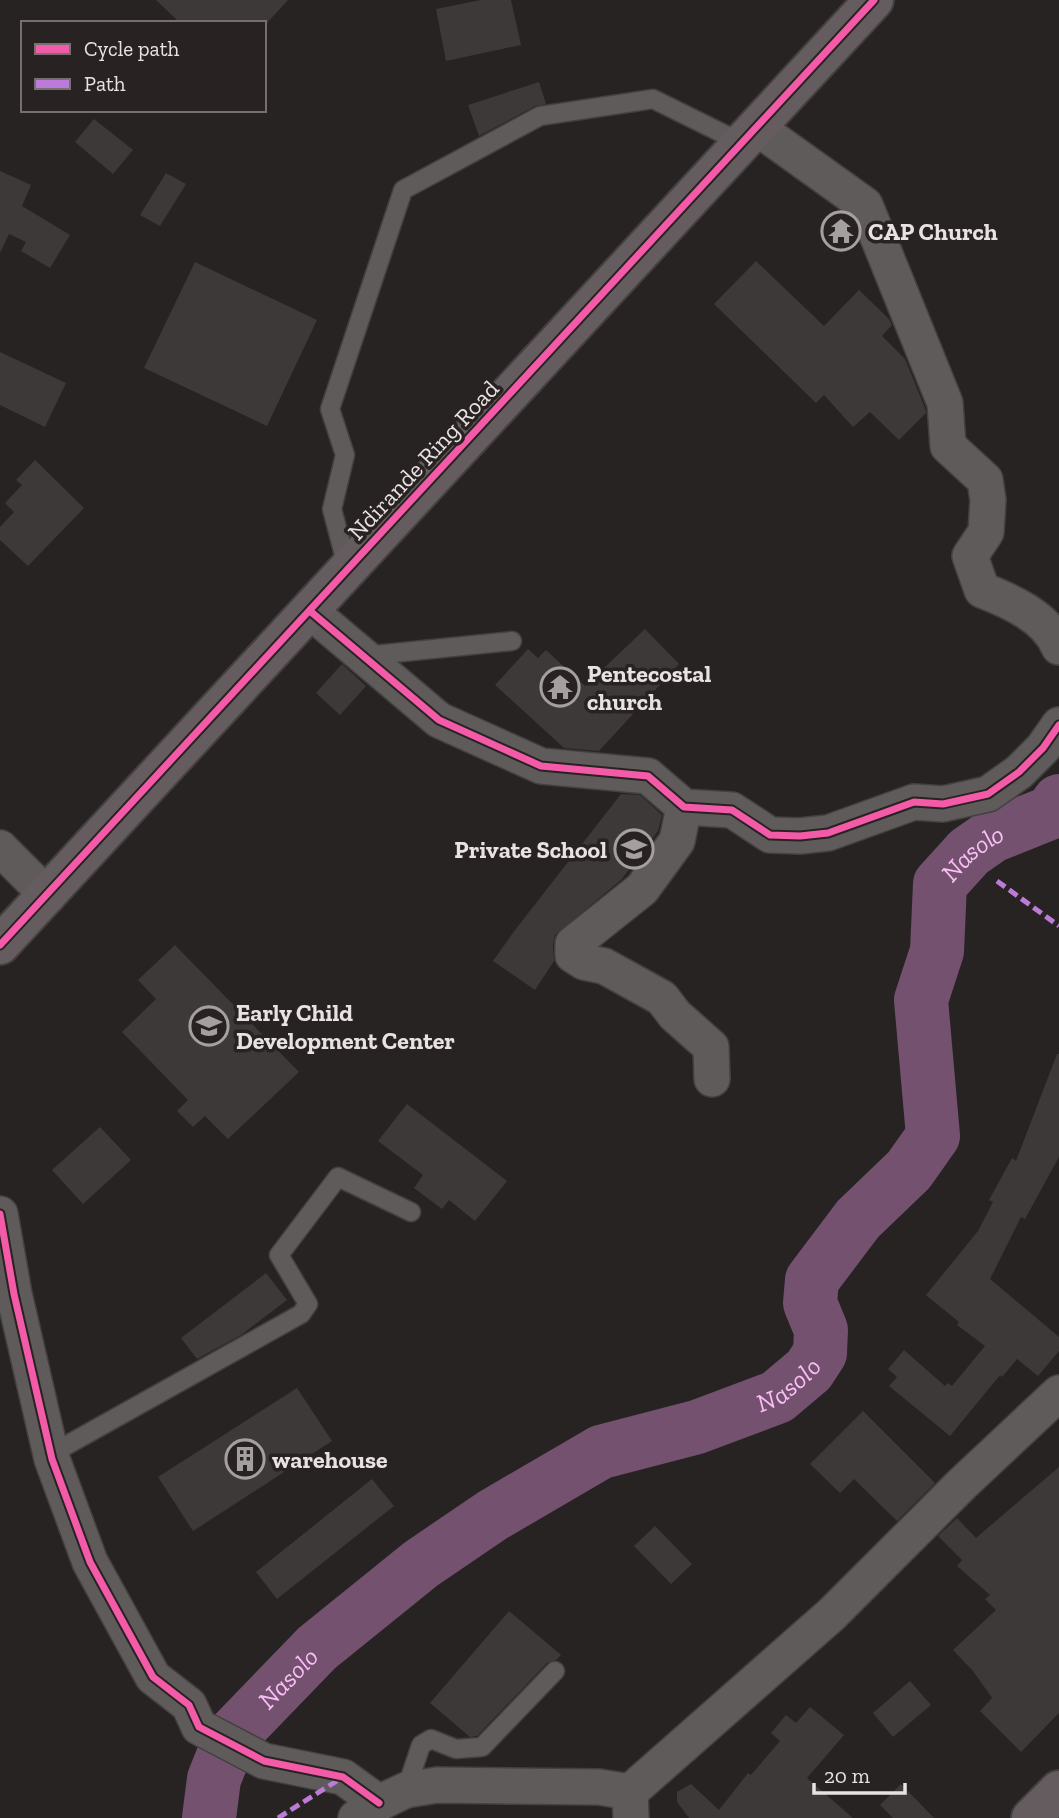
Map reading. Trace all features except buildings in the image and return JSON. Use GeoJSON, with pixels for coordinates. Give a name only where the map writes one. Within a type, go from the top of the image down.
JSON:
{"type":"FeatureCollection","features":[{"type":"Feature","properties":{"kind":"street","name":"Ndirande Ring Road"},"geometry":{"type":"LineString","coordinates":[[0,946],[874,0]]}},
{"type":"Feature","properties":{"kind":"street"},"geometry":{"type":"LineString","coordinates":[[749,135],[865,205],[945,403],[948,446],[985,481],[988,500],[986,531],[970,556],[982,590],[1018,605],[1054,635],[1059,647]]}},
{"type":"Feature","properties":{"kind":"street"},"geometry":{"type":"LineString","coordinates":[[310,611],[439,720],[541,766],[648,776],[684,807],[732,810],[770,835],[828,834],[914,802],[943,804],[988,794],[1019,772],[1043,748],[1059,725]]}},
{"type":"Feature","properties":{"kind":"street"},"geometry":{"type":"LineString","coordinates":[[684,807],[677,841],[642,889],[573,944],[573,955],[584,962],[604,966],[662,998],[675,1015],[711,1047],[712,1079]]}},
{"type":"Feature","properties":{"kind":"street"},"geometry":{"type":"LineString","coordinates":[[0,848],[48,895]]}},
{"type":"Feature","properties":{"kind":"street"},"geometry":{"type":"LineString","coordinates":[[0,1214],[14,1294],[51,1454],[90,1562],[153,1676],[189,1705],[199,1727],[264,1761],[343,1777],[380,1804],[437,1785],[599,1787],[630,1805],[832,1614],[962,1484],[1059,1393]]}},
{"type":"Feature","properties":{"kind":"street"},"geometry":{"type":"LineString","coordinates":[[1031,1818],[1059,1790]]}},
{"type":"Feature","properties":{"kind":"lane"},"geometry":{"type":"LineString","coordinates":[[348,570],[332,509],[345,455],[330,409],[403,190],[540,117],[653,99],[749,135]]}},
{"type":"Feature","properties":{"kind":"lane"},"geometry":{"type":"LineString","coordinates":[[364,656],[512,641]]}},
{"type":"Feature","properties":{"kind":"lane"},"geometry":{"type":"LineString","coordinates":[[51,1454],[301,1314],[308,1304],[279,1255],[338,1177],[411,1212]]}},
{"type":"Feature","properties":{"kind":"lane"},"geometry":{"type":"LineString","coordinates":[[380,1804],[421,1745],[431,1739],[456,1749],[482,1747],[555,1671]]}},
{"type":"Feature","properties":{"kind":"waterway","name":"Nasolo"},"geometry":{"type":"LineString","coordinates":[[231,1737],[317,1648],[421,1564],[493,1515],[601,1452],[697,1427],[777,1397],[809,1370],[820,1353],[821,1330],[810,1303],[812,1280],[858,1219],[909,1170],[933,1136],[921,1000],[937,951],[940,884],[969,852],[992,836],[1052,812],[1059,801]]}},
{"type":"Feature","properties":{"kind":"waterway"},"geometry":{"type":"LineString","coordinates":[[209,1818],[214,1779],[226,1749]]}},
{"type":"Feature","properties":{"kind":"marked path"},"geometry":{"type":"LineString","coordinates":[[997,881],[1059,926]]}},
{"type":"Feature","properties":{"kind":"marked path"},"geometry":{"type":"LineString","coordinates":[[278,1818],[343,1777]]}},
{"type":"Feature","properties":{"kind":"cycle path"},"geometry":{"type":"LineString","coordinates":[[0,945],[874,0]]}},
{"type":"Feature","properties":{"kind":"cycle path"},"geometry":{"type":"LineString","coordinates":[[310,611],[439,720],[541,766],[648,776],[684,807],[732,810],[770,835],[828,833],[914,802],[943,804],[988,794],[1019,772],[1043,748],[1059,725]]}},
{"type":"Feature","properties":{"kind":"cycle path"},"geometry":{"type":"LineString","coordinates":[[0,1214],[14,1294],[52,1459],[90,1562],[153,1677],[189,1705],[199,1727],[264,1761],[343,1777],[379,1803]]}},
{"type":"Feature","properties":{"kind":"place","name":"CAP Church"},"geometry":{"type":"Point","coordinates":[841,231]}},
{"type":"Feature","properties":{"kind":"place","name":"Pentecostal church"},"geometry":{"type":"Point","coordinates":[560,687]}},
{"type":"Feature","properties":{"kind":"place","name":"Private School"},"geometry":{"type":"Point","coordinates":[634,849]}},
{"type":"Feature","properties":{"kind":"place","name":"Early Child Development Center"},"geometry":{"type":"Point","coordinates":[209,1026]}},
{"type":"Feature","properties":{"kind":"place","name":"warehouse"},"geometry":{"type":"Point","coordinates":[245,1459]}}]}
